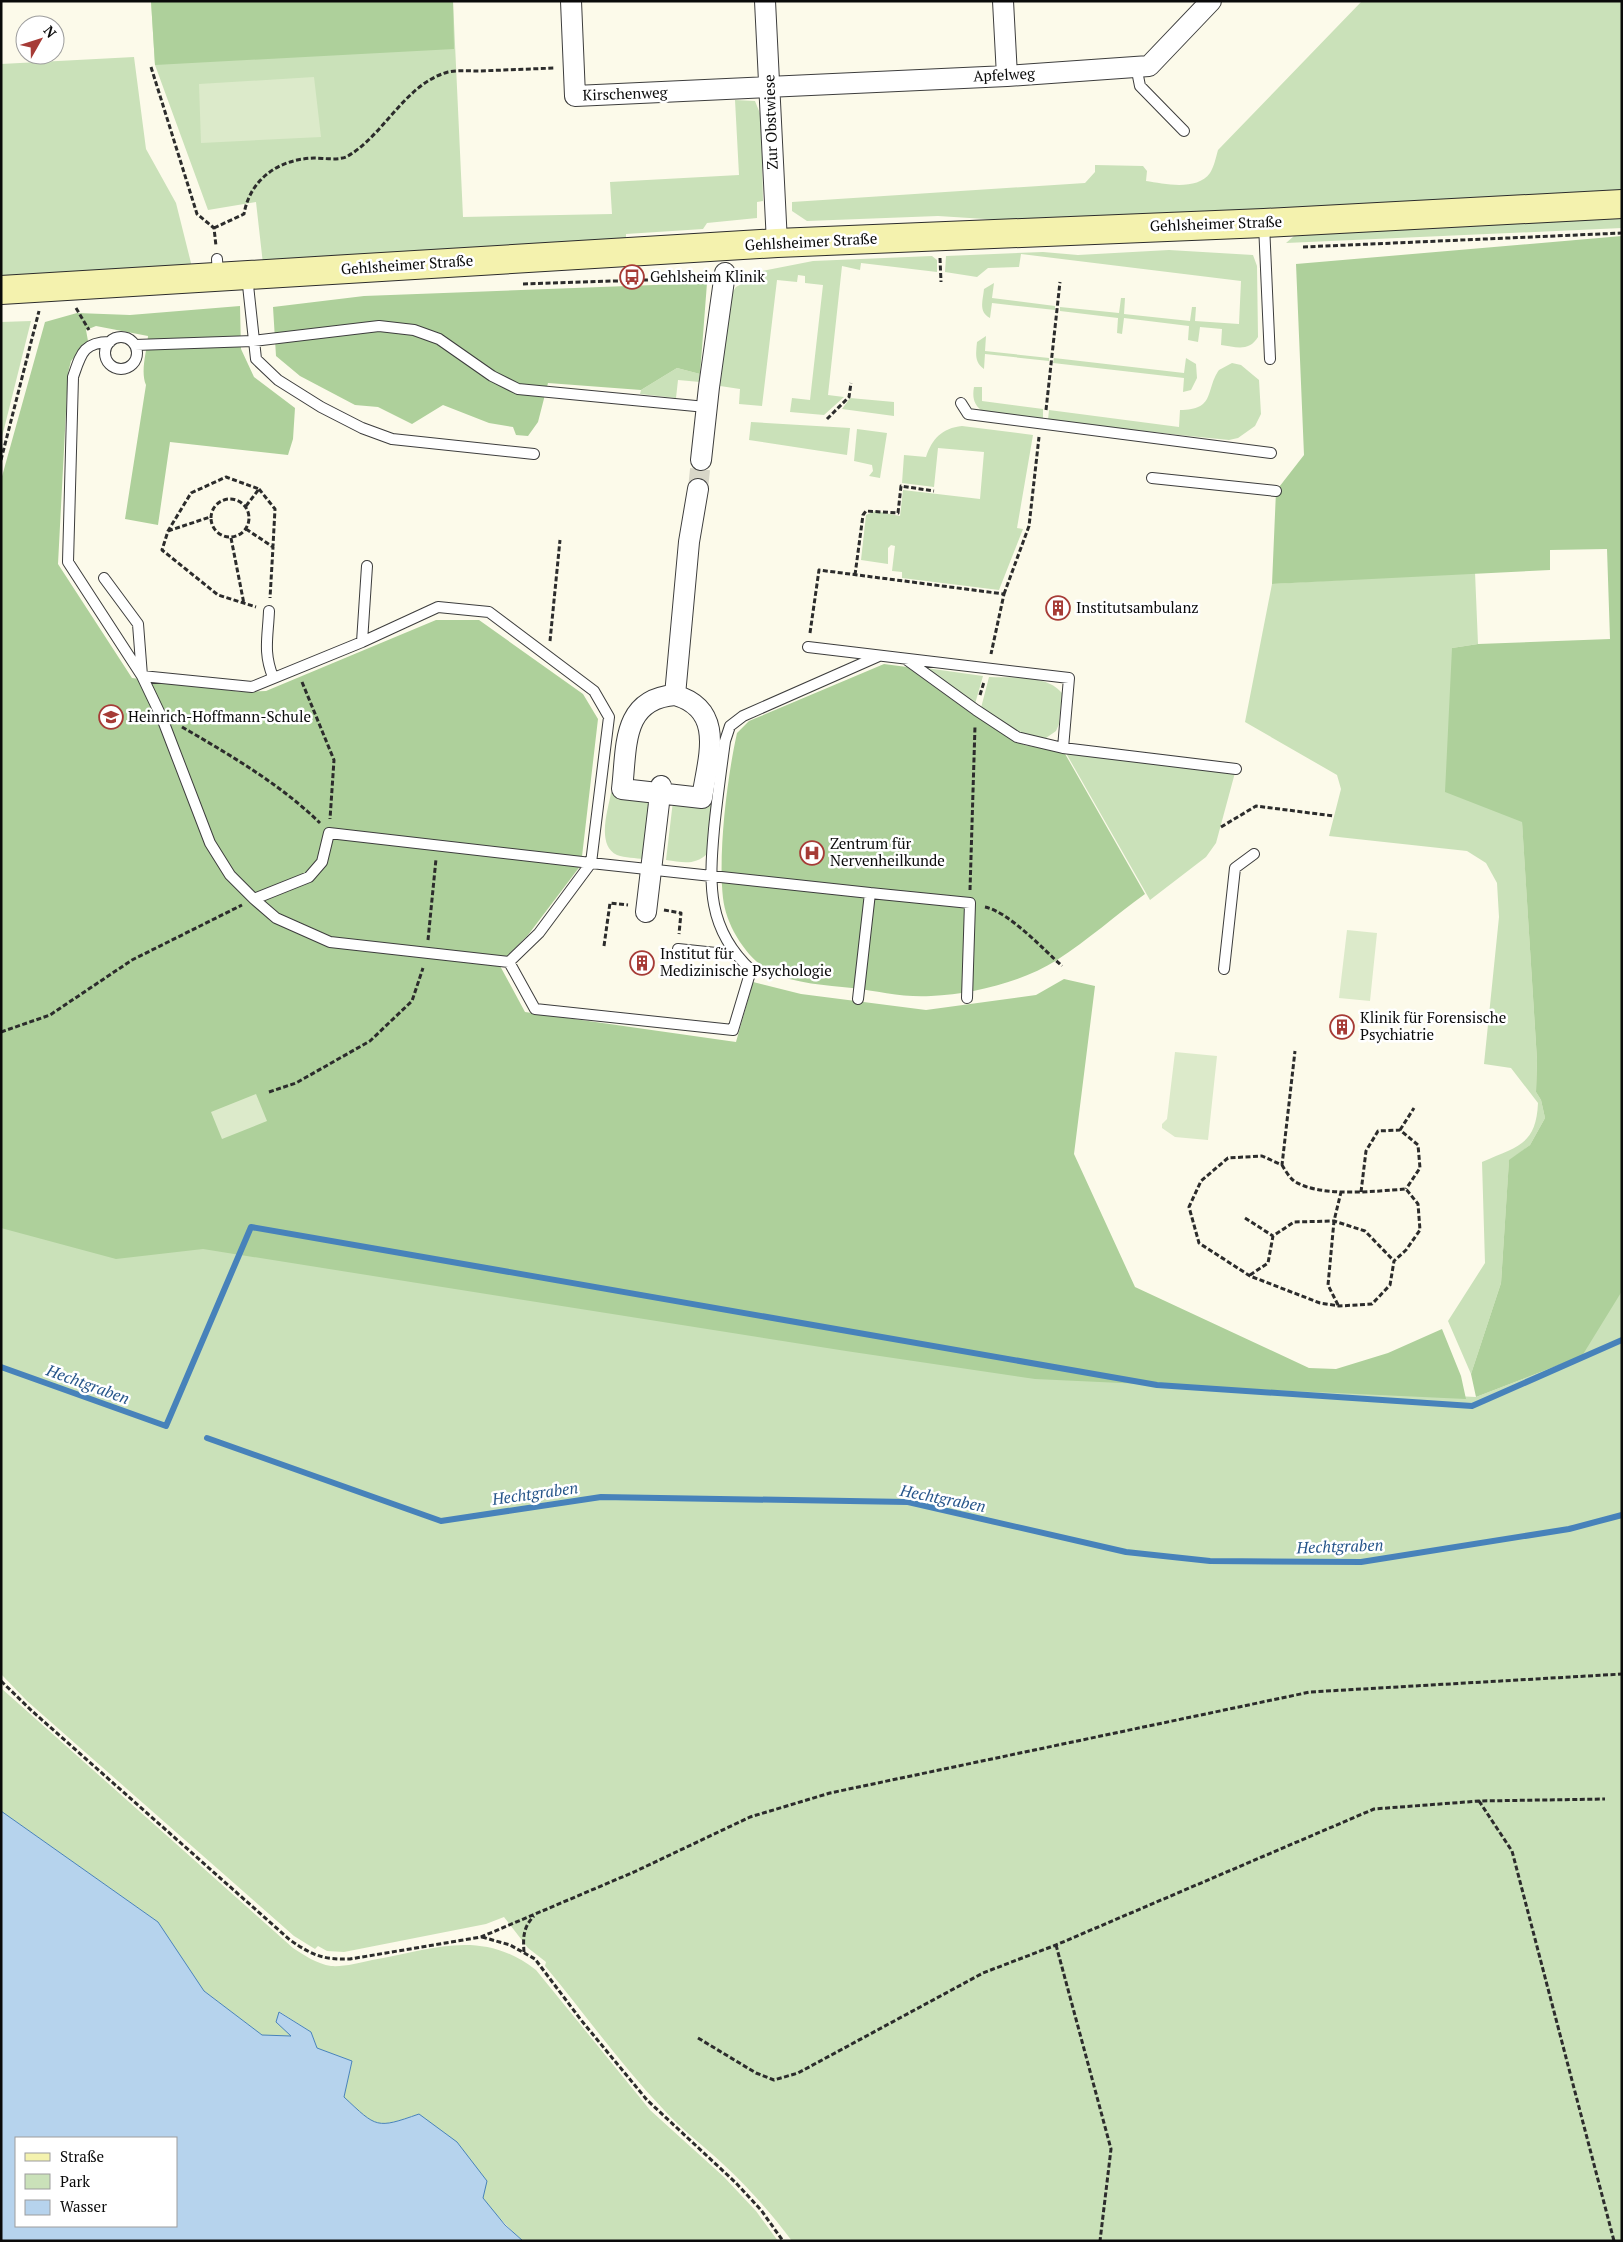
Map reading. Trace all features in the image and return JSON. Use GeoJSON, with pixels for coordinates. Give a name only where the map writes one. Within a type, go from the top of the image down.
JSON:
{"type":"FeatureCollection","features":[{"type":"Feature","properties":{"kind":"street","name":"Kirschenweg"},"geometry":{"type":"LineString","coordinates":[[570,1],[575,96],[770,88]]}},
{"type":"Feature","properties":{"kind":"street","name":"Zur Obstwiese"},"geometry":{"type":"LineString","coordinates":[[765,1],[777,243]]}},
{"type":"Feature","properties":{"kind":"street"},"geometry":{"type":"LineString","coordinates":[[1003,1],[1007,76]]}},
{"type":"Feature","properties":{"kind":"street","name":"Apfelweg"},"geometry":{"type":"LineString","coordinates":[[770,88],[1007,76],[1149,66],[1211,1]]}},
{"type":"Feature","properties":{"kind":"street","name":"Gehlsheimer Straße"},"geometry":{"type":"LineString","coordinates":[[1,290],[42,288],[218,268],[247,276],[777,243],[1264,223],[1622,204]]}},
{"type":"Feature","properties":{"kind":"street"},"geometry":{"type":"LineString","coordinates":[[701,460],[706,407],[725,273]]}},
{"type":"Feature","properties":{"kind":"street"},"geometry":{"type":"LineString","coordinates":[[674,695],[689,542],[698,489]]}},
{"type":"Feature","properties":{"kind":"street"},"geometry":{"type":"LineString","coordinates":[[674,695],[688,699],[700,708],[708,722],[710,739],[702,798],[660,790],[622,789],[630,729],[635,714],[646,702],[660,696],[674,695]]}},
{"type":"Feature","properties":{"kind":"street"},"geometry":{"type":"LineString","coordinates":[[646,912],[660,790]]}},
{"type":"Feature","properties":{"kind":"lane"},"geometry":{"type":"LineString","coordinates":[[1136,66],[1140,86],[1184,131]]}},
{"type":"Feature","properties":{"kind":"lane"},"geometry":{"type":"LineString","coordinates":[[1264,223],[1270,359]]}},
{"type":"Feature","properties":{"kind":"lane"},"geometry":{"type":"LineString","coordinates":[[247,276],[256,360],[278,380],[321,407],[362,428],[392,439],[534,454]]}},
{"type":"Feature","properties":{"kind":"lane"},"geometry":{"type":"LineString","coordinates":[[135,345],[253,341],[379,326],[414,330],[439,339],[492,376],[518,389],[706,407]]}},
{"type":"Feature","properties":{"kind":"lane"},"geometry":{"type":"LineString","coordinates":[[110,342],[105,353],[109,363],[118,369],[128,368],[136,360],[138,353],[135,345],[128,338],[118,338],[110,342],[95,342],[82,352],[73,377],[68,562],[142,676],[162,718],[210,842],[230,875],[276,918],[330,942],[509,962],[539,933],[591,863],[609,717],[594,691],[548,659],[489,612],[438,607],[362,642],[296,667],[252,687],[142,676]]}},
{"type":"Feature","properties":{"kind":"lane"},"geometry":{"type":"LineString","coordinates":[[961,402],[968,414],[1271,453]]}},
{"type":"Feature","properties":{"kind":"lane"},"geometry":{"type":"LineString","coordinates":[[1152,478],[1276,491]]}},
{"type":"Feature","properties":{"kind":"lane"},"geometry":{"type":"LineString","coordinates":[[362,642],[367,566]]}},
{"type":"Feature","properties":{"kind":"lane"},"geometry":{"type":"LineString","coordinates":[[104,578],[138,624],[142,676]]}},
{"type":"Feature","properties":{"kind":"lane"},"geometry":{"type":"LineString","coordinates":[[269,611],[265,641],[268,664],[274,677]]}},
{"type":"Feature","properties":{"kind":"lane"},"geometry":{"type":"LineString","coordinates":[[808,647],[1069,678],[1063,748]]}},
{"type":"Feature","properties":{"kind":"lane"},"geometry":{"type":"LineString","coordinates":[[509,962],[535,1009],[734,1030],[751,970],[735,955],[722,934],[712,905],[710,875],[725,741],[730,726],[743,716],[879,656]]}},
{"type":"Feature","properties":{"kind":"lane"},"geometry":{"type":"LineString","coordinates":[[907,660],[1017,737],[1063,748],[1236,769]]}},
{"type":"Feature","properties":{"kind":"lane"},"geometry":{"type":"LineString","coordinates":[[254,899],[309,877],[322,862],[329,833],[970,903],[968,998]]}},
{"type":"Feature","properties":{"kind":"lane"},"geometry":{"type":"LineString","coordinates":[[1224,969],[1235,868],[1254,854]]}},
{"type":"Feature","properties":{"kind":"lane"},"geometry":{"type":"LineString","coordinates":[[858,999],[870,893]]}},
{"type":"Feature","properties":{"kind":"lane"},"geometry":{"type":"LineString","coordinates":[[678,949],[735,955]]}},
{"type":"Feature","properties":{"kind":"path"},"geometry":{"type":"LineString","coordinates":[[151,66],[197,214],[214,228],[218,268]]}},
{"type":"Feature","properties":{"kind":"path"},"geometry":{"type":"LineString","coordinates":[[214,228],[244,214],[247,200],[254,187],[272,171],[291,160],[345,158],[358,149],[427,82],[449,72],[574,67]]}},
{"type":"Feature","properties":{"kind":"path"},"geometry":{"type":"LineString","coordinates":[[940,250],[941,282]]}},
{"type":"Feature","properties":{"kind":"path"},"geometry":{"type":"LineString","coordinates":[[1060,282],[1028,526],[1004,594],[976,710],[970,903],[991,908],[1025,932],[1062,966]]}},
{"type":"Feature","properties":{"kind":"path"},"geometry":{"type":"LineString","coordinates":[[1,460],[39,308],[42,288]]}},
{"type":"Feature","properties":{"kind":"path"},"geometry":{"type":"LineString","coordinates":[[74,305],[95,342]]}},
{"type":"Feature","properties":{"kind":"path"},"geometry":{"type":"LineString","coordinates":[[826,419],[849,397],[851,382]]}},
{"type":"Feature","properties":{"kind":"path"},"geometry":{"type":"LineString","coordinates":[[226,477],[259,489],[275,509],[269,611],[218,595],[162,550],[168,531],[191,493],[226,477]]}},
{"type":"Feature","properties":{"kind":"path"},"geometry":{"type":"LineString","coordinates":[[855,575],[863,515],[866,510],[898,513],[901,486],[934,490]]}},
{"type":"Feature","properties":{"kind":"path"},"geometry":{"type":"LineString","coordinates":[[246,506],[259,489]]}},
{"type":"Feature","properties":{"kind":"path"},"geometry":{"type":"LineString","coordinates":[[168,531],[210,517],[217,503],[232,498],[246,506],[250,517],[246,529],[231,538]]}},
{"type":"Feature","properties":{"kind":"path"},"geometry":{"type":"LineString","coordinates":[[210,517],[216,532],[231,538]]}},
{"type":"Feature","properties":{"kind":"path"},"geometry":{"type":"LineString","coordinates":[[246,529],[273,547]]}},
{"type":"Feature","properties":{"kind":"path"},"geometry":{"type":"LineString","coordinates":[[231,538],[244,604]]}},
{"type":"Feature","properties":{"kind":"path"},"geometry":{"type":"LineString","coordinates":[[548,659],[560,540]]}},
{"type":"Feature","properties":{"kind":"path"},"geometry":{"type":"LineString","coordinates":[[808,647],[819,570],[1004,594]]}},
{"type":"Feature","properties":{"kind":"path"},"geometry":{"type":"LineString","coordinates":[[296,667],[334,760],[329,833]]}},
{"type":"Feature","properties":{"kind":"path"},"geometry":{"type":"LineString","coordinates":[[162,718],[180,726],[240,761],[306,809],[329,833]]}},
{"type":"Feature","properties":{"kind":"path"},"geometry":{"type":"LineString","coordinates":[[1221,827],[1256,806],[1334,816]]}},
{"type":"Feature","properties":{"kind":"path"},"geometry":{"type":"LineString","coordinates":[[269,1092],[296,1083],[370,1041],[412,1001],[427,954],[437,844]]}},
{"type":"Feature","properties":{"kind":"path"},"geometry":{"type":"LineString","coordinates":[[1,1032],[50,1015],[132,960],[254,899]]}},
{"type":"Feature","properties":{"kind":"path"},"geometry":{"type":"LineString","coordinates":[[1282,1165],[1295,1051]]}},
{"type":"Feature","properties":{"kind":"path"},"geometry":{"type":"LineString","coordinates":[[1400,1130],[1414,1108]]}},
{"type":"Feature","properties":{"kind":"path"},"geometry":{"type":"LineString","coordinates":[[1361,1192],[1366,1151],[1378,1131],[1400,1130],[1418,1145],[1420,1168],[1406,1189]]}},
{"type":"Feature","properties":{"kind":"path"},"geometry":{"type":"LineString","coordinates":[[1262,1156],[1282,1165],[1293,1180],[1318,1189],[1361,1192],[1406,1189],[1418,1204],[1420,1230],[1406,1250],[1394,1261],[1390,1285],[1372,1304],[1339,1306],[1320,1303],[1250,1276],[1199,1243],[1189,1207],[1201,1181],[1228,1158],[1262,1156]]}},
{"type":"Feature","properties":{"kind":"path"},"geometry":{"type":"LineString","coordinates":[[1339,1306],[1328,1284],[1334,1221],[1341,1192]]}},
{"type":"Feature","properties":{"kind":"path"},"geometry":{"type":"LineString","coordinates":[[1245,1218],[1273,1236]]}},
{"type":"Feature","properties":{"kind":"path"},"geometry":{"type":"LineString","coordinates":[[1250,1276],[1268,1263],[1273,1236],[1294,1222],[1334,1221],[1365,1231],[1394,1261]]}},
{"type":"Feature","properties":{"kind":"path"},"geometry":{"type":"LineString","coordinates":[[1,1680],[32,1711],[290,1940],[317,1957],[350,1959],[481,1937],[634,1872],[750,1818],[830,1793],[1310,1692],[1622,1674]]}},
{"type":"Feature","properties":{"kind":"path"},"geometry":{"type":"LineString","coordinates":[[698,2038],[756,2073],[774,2080],[798,2073],[982,1973],[1056,1945],[1374,1809],[1479,1801],[1605,1799]]}},
{"type":"Feature","properties":{"kind":"path"},"geometry":{"type":"LineString","coordinates":[[1479,1801],[1512,1851],[1614,2241]]}},
{"type":"Feature","properties":{"kind":"path"},"geometry":{"type":"LineString","coordinates":[[524,1952],[523,1938],[527,1923],[536,1914]]}},
{"type":"Feature","properties":{"kind":"path"},"geometry":{"type":"LineString","coordinates":[[481,1937],[510,1945],[535,1959],[581,2020],[647,2100],[735,2182],[761,2210],[783,2241]]}},
{"type":"Feature","properties":{"kind":"path"},"geometry":{"type":"LineString","coordinates":[[1056,1945],[1111,2150],[1100,2241]]}},
{"type":"Feature","properties":{"kind":"green space"},"geometry":{"type":"Polygon","coordinates":[[[151,1],[453,1],[463,217],[612,214],[610,182],[739,175],[735,100],[755,101],[761,116],[763,201],[757,202],[757,218],[707,223],[703,229],[626,234],[626,242],[263,264],[256,202],[208,210],[155,65],[151,1]]]}},
{"type":"Feature","properties":{"kind":"green space"},"geometry":{"type":"Polygon","coordinates":[[[151,1],[453,1],[454,49],[155,65],[151,1]]]}},
{"type":"Feature","properties":{"kind":"green space"},"geometry":{"type":"Polygon","coordinates":[[[1362,1],[1622,1],[1622,193],[1305,211],[1001,220],[938,216],[807,221],[792,211],[792,202],[1085,183],[1095,172],[1095,165],[1143,166],[1147,171],[1146,181],[1162,184],[1180,185],[1197,182],[1204,179],[1210,173],[1218,150],[1362,1]]]}},
{"type":"Feature","properties":{"kind":"green space"},"geometry":{"type":"Polygon","coordinates":[[[134,57],[146,149],[176,203],[192,267],[1,276],[1,64],[65,65],[65,61],[134,57]]]}},
{"type":"Feature","properties":{"kind":"green space"},"geometry":{"type":"Polygon","coordinates":[[[314,77],[321,137],[201,143],[199,84],[314,77]]]}},
{"type":"Feature","properties":{"kind":"green space"},"geometry":{"type":"Polygon","coordinates":[[[1622,213],[1622,228],[1286,243],[1294,236],[1622,213]]]}},
{"type":"Feature","properties":{"kind":"green space"},"geometry":{"type":"Polygon","coordinates":[[[1622,236],[1622,1291],[1582,1356],[1476,1397],[1471,1374],[1501,1283],[1509,1160],[1530,1145],[1545,1118],[1541,1100],[1536,1092],[1537,1060],[1522,822],[1445,792],[1452,648],[1478,644],[1610,639],[1607,549],[1550,550],[1550,570],[1272,584],[1276,491],[1304,455],[1296,264],[1622,236]]]}},
{"type":"Feature","properties":{"kind":"green space"},"geometry":{"type":"Polygon","coordinates":[[[1169,250],[1253,255],[1257,266],[1258,337],[1251,345],[1237,347],[1221,345],[1222,329],[1200,327],[1198,342],[1188,340],[1189,326],[1124,318],[1122,334],[1117,333],[1118,318],[1060,311],[1060,307],[1119,313],[1121,298],[1125,298],[1124,314],[1190,321],[1192,307],[1196,307],[1195,321],[1239,324],[1241,281],[1021,254],[1019,267],[988,268],[977,277],[945,272],[946,256],[1043,252],[1078,255],[1169,250]]]}},
{"type":"Feature","properties":{"kind":"green space"},"geometry":{"type":"Polygon","coordinates":[[[932,256],[937,260],[937,272],[861,263],[860,270],[842,266],[828,395],[844,397],[824,415],[790,412],[792,398],[810,400],[823,285],[805,283],[805,276],[798,275],[797,282],[777,280],[762,406],[739,404],[740,389],[720,386],[731,295],[736,287],[749,280],[747,274],[813,261],[932,256]]]}},
{"type":"Feature","properties":{"kind":"green space"},"geometry":{"type":"Polygon","coordinates":[[[707,283],[700,374],[677,368],[641,390],[548,383],[538,422],[528,436],[516,435],[513,427],[489,423],[443,405],[412,424],[378,407],[355,405],[300,376],[276,356],[273,307],[364,296],[707,283]]]}},
{"type":"Feature","properties":{"kind":"green space"},"geometry":{"type":"Polygon","coordinates":[[[994,283],[992,298],[1055,306],[1055,310],[992,303],[990,318],[984,312],[982,301],[984,289],[994,283]]]}},
{"type":"Feature","properties":{"kind":"green space"},"geometry":{"type":"Polygon","coordinates":[[[240,306],[241,349],[254,377],[295,408],[293,439],[288,455],[170,442],[158,525],[125,519],[146,385],[144,367],[148,336],[96,326],[86,330],[88,341],[71,361],[68,373],[58,564],[132,678],[242,692],[266,691],[436,620],[479,620],[583,694],[598,719],[581,865],[528,935],[499,964],[525,1012],[736,1042],[753,982],[801,994],[926,1010],[1036,995],[1064,979],[1095,986],[1074,1154],[1135,1287],[1309,1368],[1336,1369],[1388,1353],[1442,1329],[1461,1376],[1466,1399],[1035,1379],[846,1351],[203,1249],[116,1259],[1,1228],[1,480],[45,322],[77,313],[130,315],[240,306]]]}},
{"type":"Feature","properties":{"kind":"green space"},"geometry":{"type":"Polygon","coordinates":[[[31,321],[1,441],[1,322],[31,321]]]}},
{"type":"Feature","properties":{"kind":"green space"},"geometry":{"type":"Polygon","coordinates":[[[986,336],[985,351],[1049,358],[1049,361],[985,354],[984,369],[977,360],[976,350],[977,342],[986,336]]]}},
{"type":"Feature","properties":{"kind":"green space"},"geometry":{"type":"Polygon","coordinates":[[[1054,358],[1184,373],[1186,358],[1196,364],[1197,378],[1191,390],[1183,392],[1184,378],[1053,363],[1054,358]]]}},
{"type":"Feature","properties":{"kind":"green space"},"geometry":{"type":"Polygon","coordinates":[[[1232,363],[1241,365],[1259,380],[1261,414],[1255,426],[1238,438],[1229,440],[1048,420],[1049,410],[1179,427],[1180,410],[1199,407],[1204,403],[1208,398],[1219,370],[1232,363]]]}},
{"type":"Feature","properties":{"kind":"green space"},"geometry":{"type":"Polygon","coordinates":[[[677,368],[700,374],[700,382],[678,380],[676,398],[640,394],[641,390],[677,368]]]}},
{"type":"Feature","properties":{"kind":"green space"},"geometry":{"type":"Polygon","coordinates":[[[974,387],[982,387],[982,401],[1043,409],[1043,419],[984,412],[974,401],[974,387]]]}},
{"type":"Feature","properties":{"kind":"green space"},"geometry":{"type":"Polygon","coordinates":[[[850,398],[894,402],[894,416],[842,409],[850,398]]]}},
{"type":"Feature","properties":{"kind":"green space"},"geometry":{"type":"Polygon","coordinates":[[[751,422],[850,428],[847,455],[749,440],[751,422]]]}},
{"type":"Feature","properties":{"kind":"green space"},"geometry":{"type":"Polygon","coordinates":[[[962,426],[1033,435],[1017,528],[1023,529],[999,590],[902,578],[902,572],[892,571],[895,546],[891,545],[888,548],[888,564],[861,560],[866,515],[875,511],[900,516],[903,490],[980,499],[984,452],[938,448],[934,487],[902,483],[904,455],[926,457],[931,445],[943,432],[962,426]]]}},
{"type":"Feature","properties":{"kind":"green space"},"geometry":{"type":"Polygon","coordinates":[[[857,429],[887,433],[880,478],[869,476],[873,471],[872,465],[854,461],[857,429]]]}},
{"type":"Feature","properties":{"kind":"green space"},"geometry":{"type":"Polygon","coordinates":[[[1475,572],[1478,644],[1452,648],[1522,821],[1537,1060],[1536,1092],[1541,1100],[1545,1118],[1530,1145],[1509,1161],[1501,1283],[1471,1374],[1448,1321],[1485,1263],[1482,1162],[1515,1148],[1529,1136],[1536,1117],[1538,1103],[1511,1068],[1484,1064],[1499,917],[1497,883],[1486,863],[1467,851],[1329,836],[1341,789],[1337,775],[1245,722],[1272,584],[1475,572]]]}},
{"type":"Feature","properties":{"kind":"green space"},"geometry":{"type":"Polygon","coordinates":[[[884,664],[907,667],[972,714],[1024,745],[1064,752],[1145,894],[1080,944],[1043,968],[997,986],[963,993],[911,996],[811,983],[771,972],[754,959],[739,941],[733,930],[728,920],[723,898],[724,815],[737,733],[749,721],[884,664]]]}},
{"type":"Feature","properties":{"kind":"green space"},"geometry":{"type":"Polygon","coordinates":[[[926,668],[983,676],[975,704],[926,668]]]}},
{"type":"Feature","properties":{"kind":"green space"},"geometry":{"type":"Polygon","coordinates":[[[989,677],[1028,678],[1055,687],[1062,693],[1059,724],[1056,731],[1046,738],[1021,735],[981,708],[989,677]]]}},
{"type":"Feature","properties":{"kind":"green space"},"geometry":{"type":"Polygon","coordinates":[[[1063,748],[1236,769],[1216,843],[1206,857],[1150,900],[1063,748]]]}},
{"type":"Feature","properties":{"kind":"green space"},"geometry":{"type":"Polygon","coordinates":[[[611,793],[650,797],[644,859],[617,855],[607,843],[605,827],[611,793]]]}},
{"type":"Feature","properties":{"kind":"green space"},"geometry":{"type":"Polygon","coordinates":[[[673,801],[712,805],[707,854],[693,862],[666,860],[673,801]]]}},
{"type":"Feature","properties":{"kind":"green space"},"geometry":{"type":"Polygon","coordinates":[[[1347,930],[1377,933],[1370,1001],[1339,998],[1347,930]]]}},
{"type":"Feature","properties":{"kind":"green space"},"geometry":{"type":"Polygon","coordinates":[[[1175,1052],[1217,1056],[1208,1140],[1175,1137],[1162,1128],[1162,1124],[1167,1119],[1175,1052]]]}},
{"type":"Feature","properties":{"kind":"green space"},"geometry":{"type":"Polygon","coordinates":[[[256,1094],[267,1121],[222,1139],[211,1112],[256,1094]]]}},
{"type":"Feature","properties":{"kind":"green space"},"geometry":{"type":"Polygon","coordinates":[[[1,1223],[213,1247],[1046,1376],[1476,1397],[1582,1356],[1622,1263],[1622,2241],[792,2241],[742,2182],[678,2124],[648,2093],[545,1966],[546,1962],[528,1948],[504,1917],[486,1924],[344,1952],[327,1951],[318,1946],[315,1949],[294,1936],[27,1701],[1,1674],[1,1223]]]}},
{"type":"Feature","properties":{"kind":"green space"},"geometry":{"type":"Polygon","coordinates":[[[1,1688],[293,1948],[311,1959],[326,1965],[341,1966],[437,1947],[477,1945],[496,1949],[516,1957],[536,1970],[650,2110],[724,2177],[756,2211],[778,2241],[523,2241],[494,2212],[419,2114],[385,2123],[377,2123],[363,2115],[344,2097],[352,2061],[317,2048],[311,2032],[280,2012],[276,2022],[292,2036],[262,2035],[204,1991],[158,1922],[1,1811],[1,1688]]]}},
{"type":"Feature","properties":{"kind":"water"},"geometry":{"type":"Polygon","coordinates":[[[1,1811],[158,1922],[204,1991],[262,2035],[291,2036],[276,2022],[279,2012],[311,2032],[317,2048],[352,2061],[344,2097],[364,2115],[378,2123],[385,2123],[419,2114],[457,2142],[487,2181],[483,2198],[505,2225],[523,2241],[1,2241],[1,1811]]]}},
{"type":"Feature","properties":{"kind":"waterway"},"geometry":{"type":"LineString","coordinates":[[1,1367],[166,1426],[251,1227],[1157,1385],[1472,1406],[1622,1340]]}},
{"type":"Feature","properties":{"kind":"waterway","name":"Hechtgraben"},"geometry":{"type":"LineString","coordinates":[[207,1438],[441,1521],[601,1497],[908,1502],[1126,1552],[1210,1561],[1361,1562],[1569,1529],[1622,1515]]}},
{"type":"Feature","properties":{"kind":"tunnel"},"geometry":{"type":"LineString","coordinates":[[698,489],[701,460]]}},
{"type":"Feature","properties":{"kind":"place","name":"Gehlsheim Klinik"},"geometry":{"type":"Point","coordinates":[632,277]}},
{"type":"Feature","properties":{"kind":"place","name":"Institutsambulanz"},"geometry":{"type":"Point","coordinates":[1058,608]}},
{"type":"Feature","properties":{"kind":"place","name":"Heinrich-Hoffmann-Schule"},"geometry":{"type":"Point","coordinates":[111,717]}},
{"type":"Feature","properties":{"kind":"place","name":"Zentrum für Nervenheilkunde"},"geometry":{"type":"Point","coordinates":[812,853]}},
{"type":"Feature","properties":{"kind":"place","name":"Institut für Medizinische Psychologie"},"geometry":{"type":"Point","coordinates":[642,963]}},
{"type":"Feature","properties":{"kind":"place","name":"Klinik für Forensische Psychiatrie"},"geometry":{"type":"Point","coordinates":[1342,1027]}}]}
